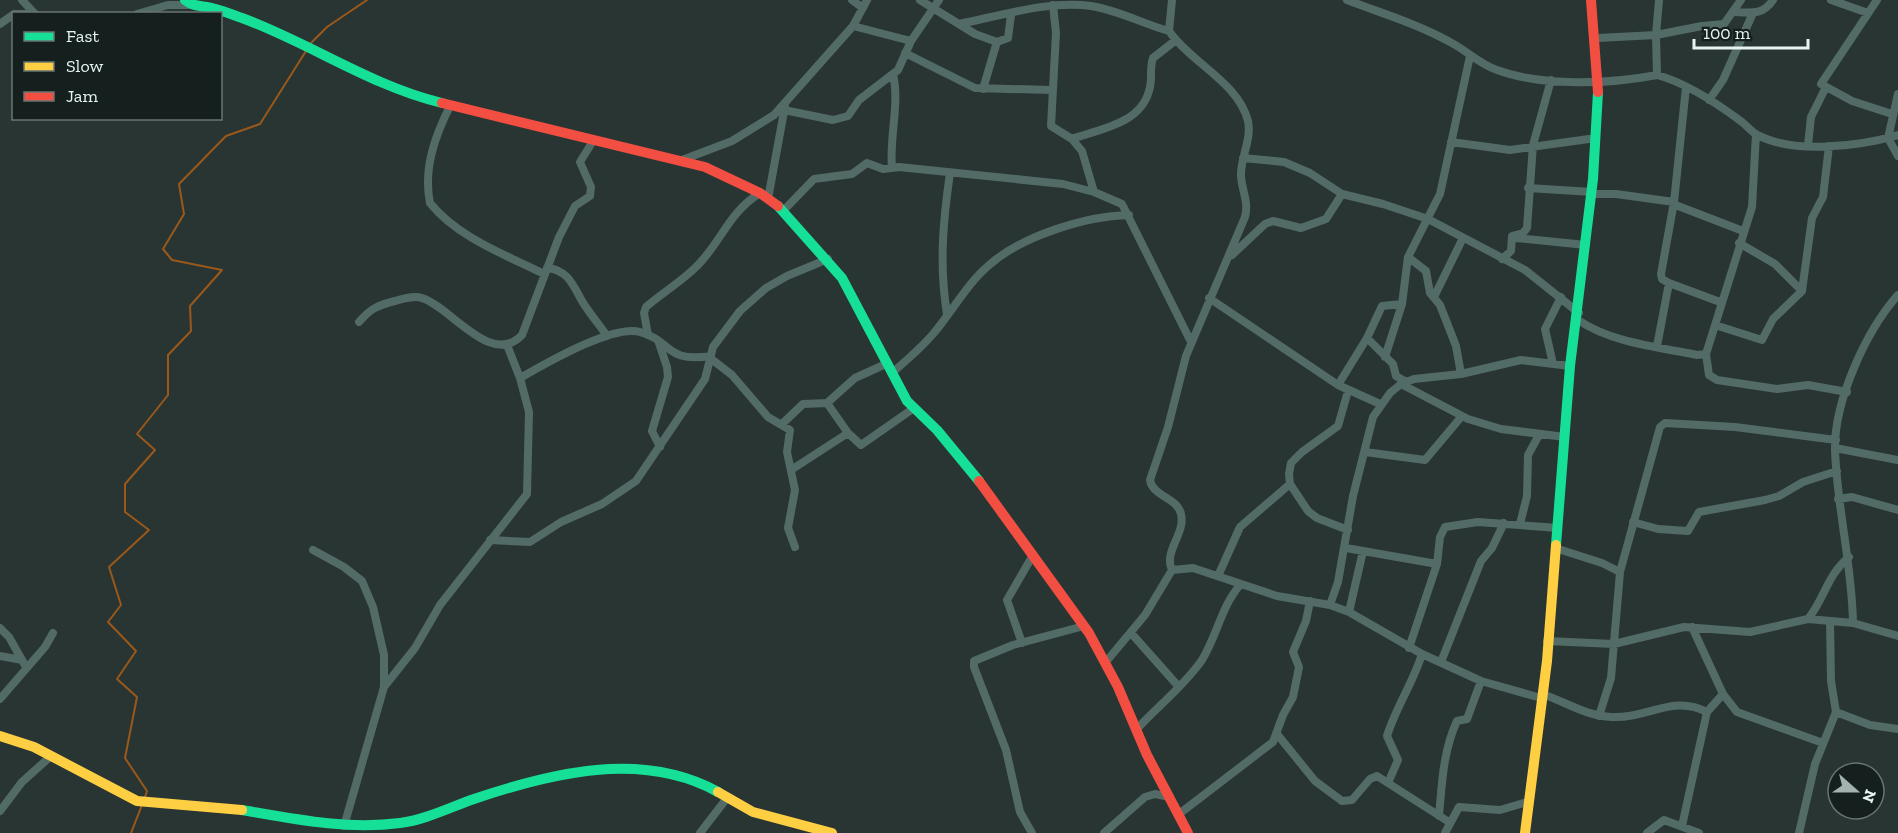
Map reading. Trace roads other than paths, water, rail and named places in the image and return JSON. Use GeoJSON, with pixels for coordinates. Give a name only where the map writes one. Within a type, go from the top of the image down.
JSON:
{"type":"FeatureCollection","features":[{"type":"Feature","properties":{"kind":"street"},"geometry":{"type":"LineString","coordinates":[[22,0],[31,12]]}},
{"type":"Feature","properties":{"kind":"street"},"geometry":{"type":"LineString","coordinates":[[681,161],[732,141],[785,107],[806,77],[853,26],[865,4],[852,0]]}},
{"type":"Feature","properties":{"kind":"street"},"geometry":{"type":"LineString","coordinates":[[920,0],[975,34],[997,42],[1007,40],[1011,15]]}},
{"type":"Feature","properties":{"kind":"street"},"geometry":{"type":"LineString","coordinates":[[785,107],[821,119],[842,119],[859,100],[893,74],[910,41],[939,0]]}},
{"type":"Feature","properties":{"kind":"street"},"geometry":{"type":"LineString","coordinates":[[1169,31],[1172,0]]}},
{"type":"Feature","properties":{"kind":"street"},"geometry":{"type":"LineString","coordinates":[[1347,0],[1441,38],[1470,56],[1505,73],[1551,80],[1599,82],[1657,75],[1709,100],[1756,134],[1785,143],[1829,146],[1898,135]]}},
{"type":"Feature","properties":{"kind":"street"},"geometry":{"type":"LineString","coordinates":[[1525,833],[1527,802],[1542,696],[1570,366],[1579,317],[1592,193],[1599,82],[1598,38],[1591,0]]}},
{"type":"Feature","properties":{"kind":"street"},"geometry":{"type":"LineString","coordinates":[[1657,75],[1656,35],[1659,0]]}},
{"type":"Feature","properties":{"kind":"street"},"geometry":{"type":"LineString","coordinates":[[1598,38],[1656,35],[1724,24],[1735,12],[1741,0]]}},
{"type":"Feature","properties":{"kind":"street"},"geometry":{"type":"LineString","coordinates":[[1735,12],[1764,11],[1773,0]]}},
{"type":"Feature","properties":{"kind":"street"},"geometry":{"type":"LineString","coordinates":[[1831,0],[1868,13]]}},
{"type":"Feature","properties":{"kind":"street"},"geometry":{"type":"LineString","coordinates":[[1877,0],[1821,84],[1825,89],[1852,101],[1892,114]]}},
{"type":"Feature","properties":{"kind":"street"},"geometry":{"type":"LineString","coordinates":[[144,12],[188,2],[214,4],[416,97],[705,167],[764,196],[784,210],[828,259],[850,292],[914,408],[974,474],[1084,626],[1105,663],[1147,755],[1172,798],[1188,833]]}},
{"type":"Feature","properties":{"kind":"street"},"geometry":{"type":"LineString","coordinates":[[959,24],[1053,5],[1083,5],[1109,10],[1169,31],[1211,72],[1241,107],[1248,121],[1249,132],[1241,177],[1248,207],[1238,239],[1209,298],[1191,342],[1168,428],[1150,480],[1152,488],[1179,508],[1182,516],[1170,559],[1172,570],[1146,615],[1105,663]]}},
{"type":"Feature","properties":{"kind":"street"},"geometry":{"type":"LineString","coordinates":[[1053,5],[1056,33],[1051,90],[1051,126],[1072,139],[1084,154],[1094,192]]}},
{"type":"Feature","properties":{"kind":"street"},"geometry":{"type":"LineString","coordinates":[[1709,100],[1722,80],[1753,13]]}},
{"type":"Feature","properties":{"kind":"street"},"geometry":{"type":"LineString","coordinates":[[853,26],[910,41]]}},
{"type":"Feature","properties":{"kind":"street"},"geometry":{"type":"LineString","coordinates":[[1072,139],[1118,125],[1130,117],[1146,100],[1153,58],[1176,40]]}},
{"type":"Feature","properties":{"kind":"street"},"geometry":{"type":"LineString","coordinates":[[983,89],[997,42]]}},
{"type":"Feature","properties":{"kind":"street"},"geometry":{"type":"LineString","coordinates":[[905,53],[967,85],[983,89],[1051,90]]}},
{"type":"Feature","properties":{"kind":"street"},"geometry":{"type":"LineString","coordinates":[[1385,357],[1402,304],[1408,257],[1440,194],[1470,56]]}},
{"type":"Feature","properties":{"kind":"street"},"geometry":{"type":"LineString","coordinates":[[892,168],[891,139],[896,93],[893,74]]}},
{"type":"Feature","properties":{"kind":"street"},"geometry":{"type":"LineString","coordinates":[[1512,237],[1523,233],[1527,228],[1528,188],[1533,145],[1551,80]]}},
{"type":"Feature","properties":{"kind":"street"},"geometry":{"type":"LineString","coordinates":[[1686,87],[1674,203],[1661,274],[1662,279],[1669,284],[1720,302]]}},
{"type":"Feature","properties":{"kind":"street"},"geometry":{"type":"LineString","coordinates":[[1808,146],[1811,117],[1825,89]]}},
{"type":"Feature","properties":{"kind":"street"},"geometry":{"type":"LineString","coordinates":[[1898,94],[1888,138],[1898,156]]}},
{"type":"Feature","properties":{"kind":"street"},"geometry":{"type":"LineString","coordinates":[[450,106],[436,136],[429,167],[430,203],[444,218],[470,236],[545,271],[559,271],[575,284],[582,300],[607,336]]}},
{"type":"Feature","properties":{"kind":"street"},"geometry":{"type":"LineString","coordinates":[[764,196],[785,107]]}},
{"type":"Feature","properties":{"kind":"street"},"geometry":{"type":"LineString","coordinates":[[1756,134],[1753,196],[1706,354],[1709,375],[1717,380],[1777,389],[1808,385],[1847,392]]}},
{"type":"Feature","properties":{"kind":"street"},"geometry":{"type":"LineString","coordinates":[[1451,142],[1510,150],[1596,138]]}},
{"type":"Feature","properties":{"kind":"street"},"geometry":{"type":"LineString","coordinates":[[359,322],[377,306],[418,297],[430,301],[491,343],[507,345],[522,335],[545,271],[572,211],[578,203],[590,196],[591,187],[580,162],[594,141]]}},
{"type":"Feature","properties":{"kind":"street"},"geometry":{"type":"LineString","coordinates":[[1715,325],[1762,340],[1773,319],[1802,291],[1812,218],[1823,197],[1829,146]]}},
{"type":"Feature","properties":{"kind":"street"},"geometry":{"type":"LineString","coordinates":[[1243,158],[1284,162],[1310,173],[1342,194],[1428,219],[1531,274],[1561,297],[1579,317],[1600,334],[1697,355],[1706,354]]}},
{"type":"Feature","properties":{"kind":"street"},"geometry":{"type":"LineString","coordinates":[[784,210],[814,179],[852,174],[867,163],[883,170],[892,168],[950,172],[1063,184],[1094,192],[1120,202],[1129,215],[1191,342]]}},
{"type":"Feature","properties":{"kind":"street"},"geometry":{"type":"LineString","coordinates":[[947,314],[942,282],[942,230],[950,172]]}},
{"type":"Feature","properties":{"kind":"street"},"geometry":{"type":"LineString","coordinates":[[1528,188],[1616,194],[1674,203],[1743,231]]}},
{"type":"Feature","properties":{"kind":"street"},"geometry":{"type":"LineString","coordinates":[[1228,259],[1265,224],[1273,221],[1301,228],[1326,219],[1342,194]]}},
{"type":"Feature","properties":{"kind":"street"},"geometry":{"type":"LineString","coordinates":[[648,335],[644,314],[646,307],[697,266],[743,203],[764,196]]}},
{"type":"Feature","properties":{"kind":"street"},"geometry":{"type":"LineString","coordinates":[[783,424],[803,404],[827,403],[855,378],[890,368],[934,333],[947,314],[990,264],[1049,231],[1082,220],[1129,215]]}},
{"type":"Feature","properties":{"kind":"street"},"geometry":{"type":"LineString","coordinates":[[1512,237],[1586,245]]}},
{"type":"Feature","properties":{"kind":"street"},"geometry":{"type":"LineString","coordinates":[[1502,259],[1511,251],[1512,237]]}},
{"type":"Feature","properties":{"kind":"street"},"geometry":{"type":"LineString","coordinates":[[1434,297],[1463,238]]}},
{"type":"Feature","properties":{"kind":"street"},"geometry":{"type":"LineString","coordinates":[[1739,243],[1774,264],[1802,291]]}},
{"type":"Feature","properties":{"kind":"street"},"geometry":{"type":"LineString","coordinates":[[1408,257],[1426,271],[1430,293],[1442,310],[1455,346],[1461,374]]}},
{"type":"Feature","properties":{"kind":"street"},"geometry":{"type":"LineString","coordinates":[[490,540],[530,542],[561,522],[602,504],[636,481],[705,379],[717,341],[751,300],[787,276],[828,259]]}},
{"type":"Feature","properties":{"kind":"street"},"geometry":{"type":"LineString","coordinates":[[1657,346],[1669,284]]}},
{"type":"Feature","properties":{"kind":"street"},"geometry":{"type":"LineString","coordinates":[[1853,622],[1849,557],[1838,499],[1835,444],[1847,392],[1867,341],[1888,306],[1898,295]]}},
{"type":"Feature","properties":{"kind":"street"},"geometry":{"type":"LineString","coordinates":[[1553,364],[1545,329],[1561,297]]}},
{"type":"Feature","properties":{"kind":"street"},"geometry":{"type":"LineString","coordinates":[[1209,298],[1338,385],[1380,404]]}},
{"type":"Feature","properties":{"kind":"street"},"geometry":{"type":"LineString","coordinates":[[1338,385],[1367,338],[1383,305],[1402,304]]}},
{"type":"Feature","properties":{"kind":"street"},"geometry":{"type":"LineString","coordinates":[[520,378],[563,354],[607,336],[629,330],[648,335],[677,356],[711,357],[732,375],[768,417],[790,430],[787,452],[795,494],[788,528],[795,547]]}},
{"type":"Feature","properties":{"kind":"street"},"geometry":{"type":"LineString","coordinates":[[1367,338],[1393,365],[1396,376],[1403,383],[1462,416],[1501,429],[1565,437]]}},
{"type":"Feature","properties":{"kind":"street"},"geometry":{"type":"LineString","coordinates":[[658,342],[668,372],[651,431],[660,447]]}},
{"type":"Feature","properties":{"kind":"street"},"geometry":{"type":"LineString","coordinates":[[384,687],[416,648],[440,605],[490,540],[524,501],[527,494],[530,421],[520,378],[507,345]]}},
{"type":"Feature","properties":{"kind":"street"},"geometry":{"type":"LineString","coordinates":[[1330,604],[1346,548],[1353,496],[1373,417],[1380,404],[1403,383],[1461,374],[1521,360],[1570,366]]}},
{"type":"Feature","properties":{"kind":"street"},"geometry":{"type":"LineString","coordinates":[[1348,391],[1338,426],[1312,442],[1291,463],[1290,484],[1308,511],[1317,518],[1348,530]]}},
{"type":"Feature","properties":{"kind":"street"},"geometry":{"type":"LineString","coordinates":[[827,403],[848,433],[862,444],[914,408]]}},
{"type":"Feature","properties":{"kind":"street"},"geometry":{"type":"LineString","coordinates":[[1365,452],[1425,460],[1462,416]]}},
{"type":"Feature","properties":{"kind":"street"},"geometry":{"type":"LineString","coordinates":[[1599,716],[1611,678],[1620,572],[1659,427],[1665,423],[1735,427],[1835,444],[1898,460]]}},
{"type":"Feature","properties":{"kind":"street"},"geometry":{"type":"LineString","coordinates":[[791,470],[848,433]]}},
{"type":"Feature","properties":{"kind":"street"},"geometry":{"type":"LineString","coordinates":[[1520,524],[1527,496],[1528,455],[1539,435]]}},
{"type":"Feature","properties":{"kind":"street"},"geometry":{"type":"LineString","coordinates":[[1633,522],[1658,529],[1688,531],[1699,512],[1772,498],[1803,482],[1837,471]]}},
{"type":"Feature","properties":{"kind":"street"},"geometry":{"type":"LineString","coordinates":[[1218,576],[1240,527],[1290,484]]}},
{"type":"Feature","properties":{"kind":"street"},"geometry":{"type":"LineString","coordinates":[[1838,499],[1852,497],[1898,510]]}},
{"type":"Feature","properties":{"kind":"street"},"geometry":{"type":"LineString","coordinates":[[1409,648],[1437,564],[1440,537],[1445,527],[1478,522],[1558,528]]}},
{"type":"Feature","properties":{"kind":"street"},"geometry":{"type":"LineString","coordinates":[[1441,662],[1481,561],[1492,548],[1504,523]]}},
{"type":"Feature","properties":{"kind":"street"},"geometry":{"type":"LineString","coordinates":[[1346,548],[1437,564]]}},
{"type":"Feature","properties":{"kind":"street"},"geometry":{"type":"LineString","coordinates":[[1555,548],[1614,567],[1620,572]]}},
{"type":"Feature","properties":{"kind":"street"},"geometry":{"type":"LineString","coordinates":[[313,550],[344,567],[362,581],[378,628],[384,655],[384,687],[344,826]]}},
{"type":"Feature","properties":{"kind":"street"},"geometry":{"type":"LineString","coordinates":[[1349,612],[1363,551]]}},
{"type":"Feature","properties":{"kind":"street"},"geometry":{"type":"LineString","coordinates":[[1022,643],[1007,600],[1033,555]]}},
{"type":"Feature","properties":{"kind":"street"},"geometry":{"type":"LineString","coordinates":[[1808,619],[1821,601],[1833,571],[1849,557]]}},
{"type":"Feature","properties":{"kind":"street"},"geometry":{"type":"LineString","coordinates":[[1172,570],[1193,568],[1277,596],[1330,604],[1349,612],[1409,648],[1481,681],[1542,696],[1599,716],[1614,718],[1675,704],[1688,704],[1707,712]]}},
{"type":"Feature","properties":{"kind":"street"},"geometry":{"type":"LineString","coordinates":[[1137,729],[1179,687],[1206,653],[1224,610],[1240,585]]}},
{"type":"Feature","properties":{"kind":"street"},"geometry":{"type":"LineString","coordinates":[[1179,814],[1263,751],[1277,734],[1283,715],[1293,699],[1299,667],[1293,652],[1306,621],[1310,601]]}},
{"type":"Feature","properties":{"kind":"street"},"geometry":{"type":"LineString","coordinates":[[1547,641],[1614,644],[1692,627],[1750,632],[1808,619],[1853,622],[1898,636]]}},
{"type":"Feature","properties":{"kind":"street"},"geometry":{"type":"LineString","coordinates":[[1799,833],[1815,764],[1836,712],[1831,681],[1830,621]]}},
{"type":"Feature","properties":{"kind":"street"},"geometry":{"type":"LineString","coordinates":[[1032,833],[1020,812],[1006,750],[973,664],[977,658],[1084,626]]}},
{"type":"Feature","properties":{"kind":"street"},"geometry":{"type":"LineString","coordinates":[[1692,627],[1723,694],[1733,708],[1744,715],[1823,743]]}},
{"type":"Feature","properties":{"kind":"street"},"geometry":{"type":"LineString","coordinates":[[0,628],[9,637],[24,664]]}},
{"type":"Feature","properties":{"kind":"street"},"geometry":{"type":"LineString","coordinates":[[0,699],[24,664],[53,633]]}},
{"type":"Feature","properties":{"kind":"street"},"geometry":{"type":"LineString","coordinates":[[1131,633],[1179,687]]}},
{"type":"Feature","properties":{"kind":"street"},"geometry":{"type":"LineString","coordinates":[[1388,783],[1398,760],[1387,736],[1393,718],[1415,676],[1422,654]]}},
{"type":"Feature","properties":{"kind":"street"},"geometry":{"type":"LineString","coordinates":[[0,656],[24,664]]}},
{"type":"Feature","properties":{"kind":"street"},"geometry":{"type":"LineString","coordinates":[[1439,816],[1443,764],[1454,728],[1457,721],[1467,719],[1481,681]]}},
{"type":"Feature","properties":{"kind":"street"},"geometry":{"type":"LineString","coordinates":[[1682,826],[1707,712],[1723,694]]}},
{"type":"Feature","properties":{"kind":"street"},"geometry":{"type":"LineString","coordinates":[[1836,712],[1870,725],[1898,729]]}},
{"type":"Feature","properties":{"kind":"street"},"geometry":{"type":"LineString","coordinates":[[1277,734],[1315,781],[1342,801],[1352,800],[1372,777],[1379,777],[1449,822]]}},
{"type":"Feature","properties":{"kind":"street"},"geometry":{"type":"LineString","coordinates":[[0,736],[51,756],[143,802],[235,809],[344,826],[402,823],[505,789],[569,774],[613,768],[645,769],[681,776],[753,812],[832,833]]}},
{"type":"Feature","properties":{"kind":"street"},"geometry":{"type":"LineString","coordinates":[[0,811],[22,782],[51,756]]}},
{"type":"Feature","properties":{"kind":"street"},"geometry":{"type":"LineString","coordinates":[[1104,833],[1145,797],[1155,794],[1172,798]]}},
{"type":"Feature","properties":{"kind":"street"},"geometry":{"type":"LineString","coordinates":[[700,833],[727,798]]}},
{"type":"Feature","properties":{"kind":"street"},"geometry":{"type":"LineString","coordinates":[[1444,833],[1459,807],[1500,810],[1527,802]]}},
{"type":"Feature","properties":{"kind":"street"},"geometry":{"type":"LineString","coordinates":[[1647,833],[1664,820],[1699,833]]}},
{"type":"Feature","properties":{"kind":"waterway"},"geometry":{"type":"LineString","coordinates":[[310,44],[327,27],[367,0]]}},
{"type":"Feature","properties":{"kind":"waterway"},"geometry":{"type":"LineString","coordinates":[[145,797],[147,791],[125,758],[137,697],[117,679],[136,651],[108,622],[121,605],[109,567],[149,530],[125,512],[125,484],[155,450],[137,434],[168,395],[168,355],[191,331],[190,306],[222,270],[172,260],[163,249],[184,214],[179,184],[226,136],[260,124],[306,51]]}},
{"type":"Feature","properties":{"kind":"waterway"},"geometry":{"type":"LineString","coordinates":[[131,833],[142,805]]}}]}
